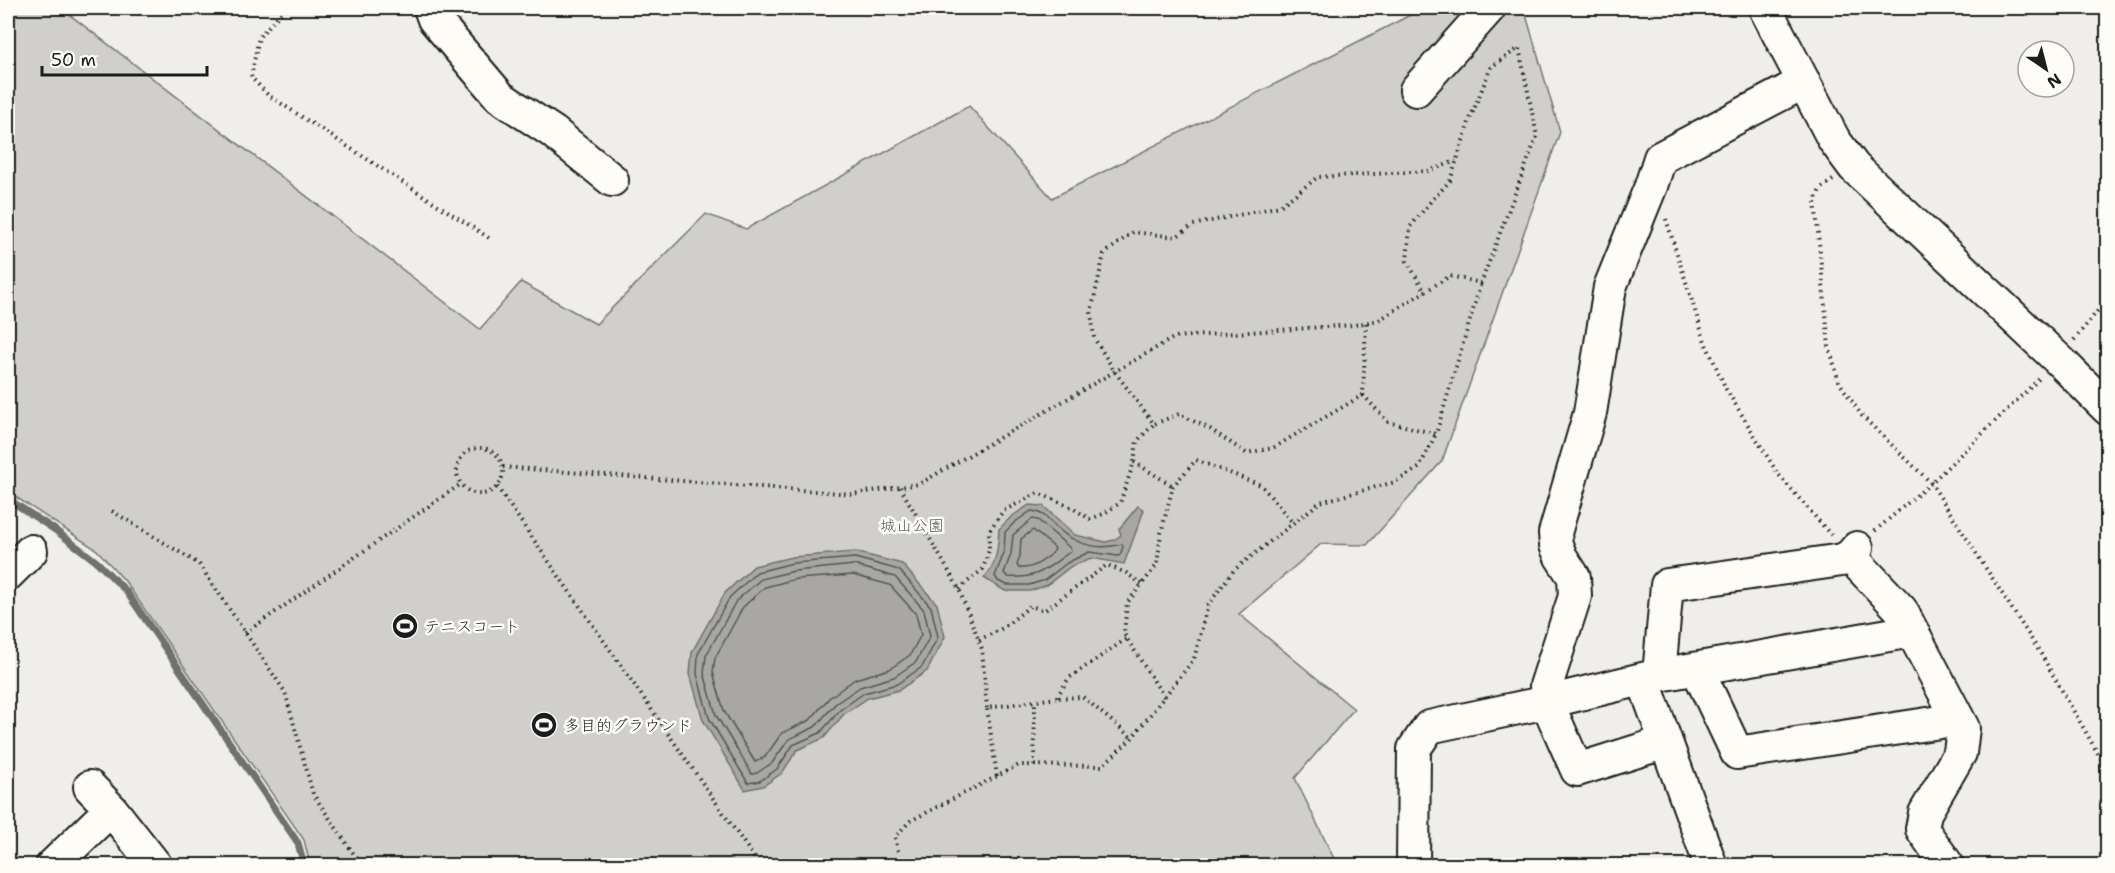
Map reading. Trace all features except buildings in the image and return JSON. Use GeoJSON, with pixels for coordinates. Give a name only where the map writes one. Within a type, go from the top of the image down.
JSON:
{"type":"FeatureCollection","features":[{"type":"Feature","properties":{"kind":"street"},"geometry":{"type":"LineString","coordinates":[[430,8],[434,19],[500,97],[553,132],[612,180]]}},
{"type":"Feature","properties":{"kind":"street"},"geometry":{"type":"LineString","coordinates":[[1416,90],[1489,8]]}},
{"type":"Feature","properties":{"kind":"street"},"geometry":{"type":"LineString","coordinates":[[1765,8],[1834,140],[1854,167],[2108,409]]}},
{"type":"Feature","properties":{"kind":"street"},"geometry":{"type":"LineString","coordinates":[[1666,742],[1577,770],[1547,702],[1546,686],[1575,596],[1574,577],[1561,557],[1556,545],[1555,533],[1590,413],[1610,287],[1660,158],[1804,82]]}},
{"type":"Feature","properties":{"kind":"street"},"geometry":{"type":"LineString","coordinates":[[8,574],[31,551]]}},
{"type":"Feature","properties":{"kind":"street"},"geometry":{"type":"LineString","coordinates":[[1711,866],[1666,742],[1651,677],[1667,585],[1842,560],[1853,552],[1901,610],[1963,728],[1960,753],[1925,813],[1922,829],[1948,866]]}},
{"type":"Feature","properties":{"kind":"street"},"geometry":{"type":"LineString","coordinates":[[1413,866],[1414,749],[1429,727],[1651,677],[1912,632]]}},
{"type":"Feature","properties":{"kind":"street"},"geometry":{"type":"LineString","coordinates":[[1702,668],[1701,677],[1737,753],[1947,721],[1956,716]]}},
{"type":"Feature","properties":{"kind":"street"},"geometry":{"type":"LineString","coordinates":[[90,787],[111,809],[156,866]]}},
{"type":"Feature","properties":{"kind":"street"},"geometry":{"type":"LineString","coordinates":[[52,866],[111,809]]}},
{"type":"Feature","properties":{"kind":"path"},"geometry":{"type":"LineString","coordinates":[[285,8],[260,37],[251,77],[268,94],[489,238]]}},
{"type":"Feature","properties":{"kind":"path"},"geometry":{"type":"LineString","coordinates":[[898,851],[895,837],[910,820],[1019,765],[1102,765],[1132,738],[1194,659],[1208,605],[1234,570],[1320,502],[1395,482],[1419,468],[1436,434],[1481,284],[1537,136],[1518,48],[1491,68],[1470,119],[1450,181],[1410,227],[1407,261],[1425,292]]}},
{"type":"Feature","properties":{"kind":"path"},"geometry":{"type":"LineString","coordinates":[[1154,424],[1115,372],[1094,339],[1092,312],[1104,254],[1133,232],[1176,237],[1193,225],[1280,206],[1318,177],[1429,171],[1457,161]]}},
{"type":"Feature","properties":{"kind":"path"},"geometry":{"type":"LineString","coordinates":[[1854,167],[1820,189],[1815,201],[1829,348],[1839,382],[1862,416],[1931,483],[2041,654],[2108,771]]}},
{"type":"Feature","properties":{"kind":"path"},"geometry":{"type":"LineString","coordinates":[[1645,201],[1667,220],[1705,342],[1726,389],[1778,474],[1853,552],[1931,483],[2058,359],[2108,298]]}},
{"type":"Feature","properties":{"kind":"path"},"geometry":{"type":"LineString","coordinates":[[503,467],[852,494],[919,484],[1175,337],[1379,320],[1450,276],[1481,284]]}},
{"type":"Feature","properties":{"kind":"path"},"geometry":{"type":"LineString","coordinates":[[1366,322],[1363,395],[1388,422],[1436,434]]}},
{"type":"Feature","properties":{"kind":"path"},"geometry":{"type":"LineString","coordinates":[[959,590],[983,569],[989,550],[989,531],[1003,511],[1038,493],[1071,507],[1090,519],[1120,503],[1134,462],[1137,441],[1154,424],[1179,414],[1210,429],[1246,453],[1273,448],[1363,395]]}},
{"type":"Feature","properties":{"kind":"path"},"geometry":{"type":"LineString","coordinates":[[484,448],[499,458],[503,467],[503,476],[497,487],[484,494],[476,494],[461,484],[457,476],[457,467],[467,452],[484,448]]}},
{"type":"Feature","properties":{"kind":"path"},"geometry":{"type":"LineString","coordinates":[[1164,697],[1124,634],[1127,603],[1157,565],[1161,533],[1173,486],[1196,460],[1261,485],[1293,523]]}},
{"type":"Feature","properties":{"kind":"path"},"geometry":{"type":"LineString","coordinates":[[1134,462],[1173,486]]}},
{"type":"Feature","properties":{"kind":"path"},"geometry":{"type":"LineString","coordinates":[[245,633],[461,484]]}},
{"type":"Feature","properties":{"kind":"path"},"geometry":{"type":"LineString","coordinates":[[497,487],[760,866]]}},
{"type":"Feature","properties":{"kind":"path"},"geometry":{"type":"LineString","coordinates":[[900,487],[959,590],[979,640],[997,776]]}},
{"type":"Feature","properties":{"kind":"path"},"geometry":{"type":"LineString","coordinates":[[112,511],[199,564],[285,692],[313,794],[362,866]]}},
{"type":"Feature","properties":{"kind":"path"},"geometry":{"type":"LineString","coordinates":[[979,640],[1003,628],[1030,606],[1044,610],[1107,565],[1126,573],[1142,584]]}},
{"type":"Feature","properties":{"kind":"path"},"geometry":{"type":"LineString","coordinates":[[1056,698],[1069,678],[1126,639]]}},
{"type":"Feature","properties":{"kind":"path"},"geometry":{"type":"LineString","coordinates":[[987,708],[1056,698],[1083,697],[1132,738]]}},
{"type":"Feature","properties":{"kind":"path"},"geometry":{"type":"LineString","coordinates":[[1034,765],[1035,701]]}},
{"type":"Feature","properties":{"kind":"green space","name":"城山公園"},"geometry":{"type":"Polygon","coordinates":[[[8,8],[69,8],[70,15],[480,329],[521,282],[596,324],[706,214],[746,229],[969,106],[1052,198],[1420,10],[1430,8],[1524,8],[1560,132],[1442,461],[1367,545],[1321,544],[1239,614],[1354,709],[1295,778],[1337,865],[1160,866],[1155,860],[1144,866],[310,865],[304,840],[125,581],[97,550],[8,492],[8,8]]]}},
{"type":"Feature","properties":{"kind":"water"},"geometry":{"type":"Polygon","coordinates":[[[1029,505],[1043,506],[1075,535],[1106,542],[1121,535],[1119,529],[1138,506],[1144,510],[1124,564],[1091,558],[1070,567],[1047,585],[1030,591],[1005,591],[984,578],[994,562],[999,529],[1011,517],[1029,505]]]}},
{"type":"Feature","properties":{"kind":"water"},"geometry":{"type":"Polygon","coordinates":[[[855,552],[902,564],[937,604],[945,637],[927,671],[899,690],[868,698],[844,714],[824,738],[797,750],[782,773],[763,786],[745,790],[703,720],[690,674],[692,652],[725,593],[754,566],[792,557],[855,552]]]}},
{"type":"Feature","properties":{"kind":"waterway"},"geometry":{"type":"LineString","coordinates":[[8,499],[55,530],[97,562],[126,591],[298,843],[304,866]]}},
{"type":"Feature","properties":{"kind":"place","name":"テニスコート"},"geometry":{"type":"Point","coordinates":[405,626]}},
{"type":"Feature","properties":{"kind":"place","name":"多目的グラウンド"},"geometry":{"type":"Point","coordinates":[544,725]}}]}
